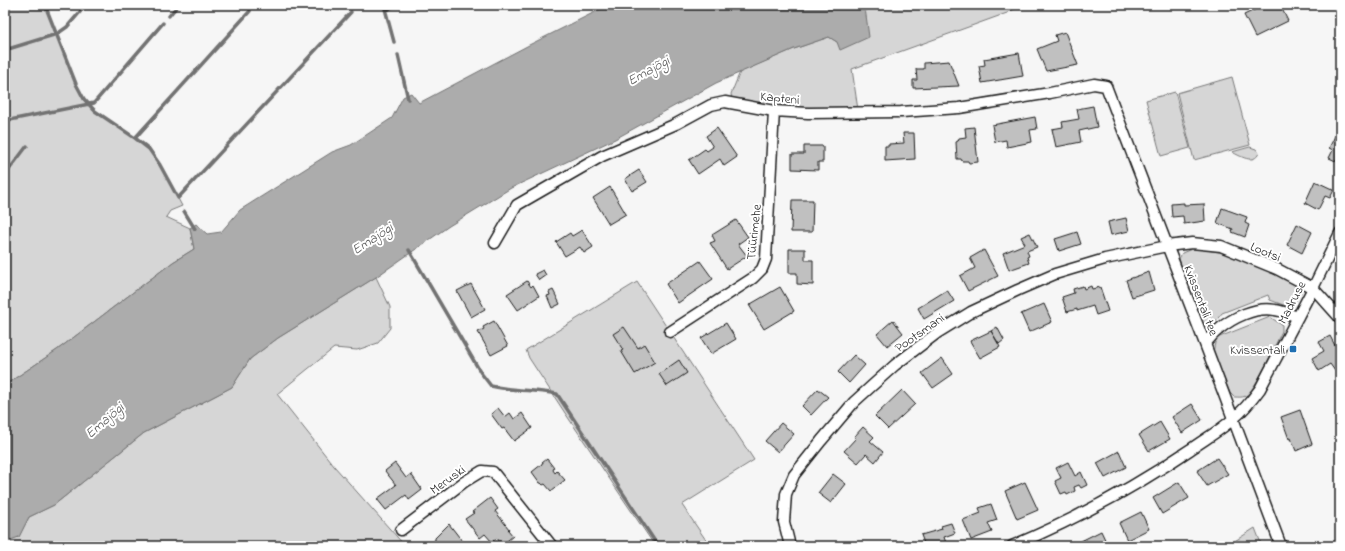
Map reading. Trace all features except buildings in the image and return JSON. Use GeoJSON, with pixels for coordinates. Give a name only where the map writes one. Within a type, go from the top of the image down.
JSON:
{"type":"FeatureCollection","features":[{"type":"Feature","properties":{"kind":"street","name":"Kapteni"},"geometry":{"type":"LineString","coordinates":[[496,243],[517,205],[602,156],[676,124],[710,105],[725,102],[774,111],[808,113],[909,112],[959,108],[1094,84],[1106,86]]}},
{"type":"Feature","properties":{"kind":"street","name":"Kvissentali tee"},"geometry":{"type":"LineString","coordinates":[[1106,86],[1281,546]]}},
{"type":"Feature","properties":{"kind":"street","name":"Tüürimehe"},"geometry":{"type":"LineString","coordinates":[[670,332],[753,278],[762,269],[766,259],[774,111]]}},
{"type":"Feature","properties":{"kind":"street","name":"Madruse"},"geometry":{"type":"LineString","coordinates":[[1233,419],[1249,404],[1260,389],[1340,233]]}},
{"type":"Feature","properties":{"kind":"street","name":"Lootsi"},"geometry":{"type":"LineString","coordinates":[[1167,246],[1192,242],[1221,246],[1277,269],[1313,288],[1340,318]]}},
{"type":"Feature","properties":{"kind":"street","name":"Pootsmani"},"geometry":{"type":"LineString","coordinates":[[790,546],[784,522],[786,494],[794,475],[820,440],[854,402],[895,365],[941,330],[971,312],[1018,290],[1055,274],[1142,250],[1167,246]]}},
{"type":"Feature","properties":{"kind":"street"},"geometry":{"type":"LineString","coordinates":[[1205,344],[1226,324],[1239,317],[1259,310],[1274,309],[1298,317]]}},
{"type":"Feature","properties":{"kind":"street"},"geometry":{"type":"LineString","coordinates":[[1012,546],[1041,534],[1106,501],[1170,463],[1233,419]]}},
{"type":"Feature","properties":{"kind":"street","name":"Meruski"},"geometry":{"type":"LineString","coordinates":[[401,530],[464,482],[482,471],[493,472],[552,546]]}},
{"type":"Feature","properties":{"kind":"shaded area"},"geometry":{"type":"Polygon","coordinates":[[[5,5],[45,5],[76,84],[84,99],[95,111],[149,149],[160,165],[182,206],[170,211],[166,217],[190,228],[194,249],[173,262],[57,350],[8,383],[5,383],[5,5]]]}},
{"type":"Feature","properties":{"kind":"shaded area"},"geometry":{"type":"Polygon","coordinates":[[[870,5],[1021,5],[1007,13],[852,69],[858,110],[776,107],[732,100],[731,94],[740,72],[794,49],[829,37],[837,42],[865,8],[870,5]]]}},
{"type":"Feature","properties":{"kind":"shaded area"},"geometry":{"type":"Polygon","coordinates":[[[1232,77],[1250,145],[1194,160],[1177,93],[1232,77]]]}},
{"type":"Feature","properties":{"kind":"shaded area"},"geometry":{"type":"Polygon","coordinates":[[[1175,92],[1190,148],[1161,156],[1146,100],[1175,92]]]}},
{"type":"Feature","properties":{"kind":"shaded area"},"geometry":{"type":"Polygon","coordinates":[[[1250,147],[1256,149],[1259,153],[1257,157],[1250,159],[1232,152],[1250,147]]]}},
{"type":"Feature","properties":{"kind":"shaded area"},"geometry":{"type":"Polygon","coordinates":[[[1194,248],[1219,252],[1248,260],[1299,285],[1301,292],[1292,307],[1270,300],[1268,295],[1222,313],[1215,322],[1207,325],[1202,323],[1179,259],[1182,253],[1194,248]]]}},
{"type":"Feature","properties":{"kind":"shaded area"},"geometry":{"type":"Polygon","coordinates":[[[376,277],[390,307],[390,328],[378,343],[357,350],[334,348],[277,394],[334,466],[405,546],[5,546],[5,542],[19,536],[29,517],[54,505],[144,433],[232,387],[250,359],[278,338],[376,277]]]}},
{"type":"Feature","properties":{"kind":"shaded area"},"geometry":{"type":"Polygon","coordinates":[[[637,282],[754,460],[682,505],[710,546],[655,546],[565,413],[529,358],[526,350],[637,282]]]}},
{"type":"Feature","properties":{"kind":"shaded area"},"geometry":{"type":"Polygon","coordinates":[[[1270,317],[1282,325],[1282,331],[1252,389],[1245,396],[1234,397],[1230,393],[1213,352],[1217,338],[1270,317]]]}},
{"type":"Feature","properties":{"kind":"shaded area"},"geometry":{"type":"Polygon","coordinates":[[[1255,528],[1262,546],[1227,546],[1255,528]]]}},
{"type":"Feature","properties":{"kind":"water","name":"Emajõgi"},"geometry":{"type":"Polygon","coordinates":[[[609,5],[870,5],[865,8],[869,37],[840,50],[837,42],[829,37],[794,49],[716,83],[615,139],[511,188],[449,226],[376,277],[278,338],[250,359],[232,387],[144,433],[54,505],[29,517],[19,537],[5,542],[5,383],[8,383],[57,350],[173,262],[194,249],[190,228],[196,224],[207,234],[221,232],[240,210],[332,152],[351,145],[392,118],[403,97],[411,93],[419,103],[609,5]]]}},
{"type":"Feature","properties":{"kind":"waterway"},"geometry":{"type":"LineString","coordinates":[[45,5],[76,84],[84,99],[95,111],[149,149],[160,165],[178,198],[351,12]]}},
{"type":"Feature","properties":{"kind":"waterway"},"geometry":{"type":"LineString","coordinates":[[5,50],[57,34],[67,27],[86,5]]}},
{"type":"Feature","properties":{"kind":"waterway"},"geometry":{"type":"LineString","coordinates":[[169,16],[178,5]]}},
{"type":"Feature","properties":{"kind":"waterway"},"geometry":{"type":"LineString","coordinates":[[384,5],[394,42]]}},
{"type":"Feature","properties":{"kind":"waterway"},"geometry":{"type":"LineString","coordinates":[[386,11],[394,5]]}},
{"type":"Feature","properties":{"kind":"waterway"},"geometry":{"type":"LineString","coordinates":[[135,138],[250,11]]}},
{"type":"Feature","properties":{"kind":"waterway"},"geometry":{"type":"LineString","coordinates":[[5,121],[94,103],[163,23]]}},
{"type":"Feature","properties":{"kind":"waterway"},"geometry":{"type":"LineString","coordinates":[[398,55],[408,99]]}},
{"type":"Feature","properties":{"kind":"waterway"},"geometry":{"type":"LineString","coordinates":[[5,175],[27,146]]}},
{"type":"Feature","properties":{"kind":"waterway"},"geometry":{"type":"LineString","coordinates":[[184,211],[195,229]]}},
{"type":"Feature","properties":{"kind":"waterway"},"geometry":{"type":"LineString","coordinates":[[409,250],[481,373],[491,386],[557,394],[658,546]]}},
{"type":"Feature","properties":{"kind":"place","name":"Kvissentali"},"geometry":{"type":"Point","coordinates":[1293,349]}}]}
